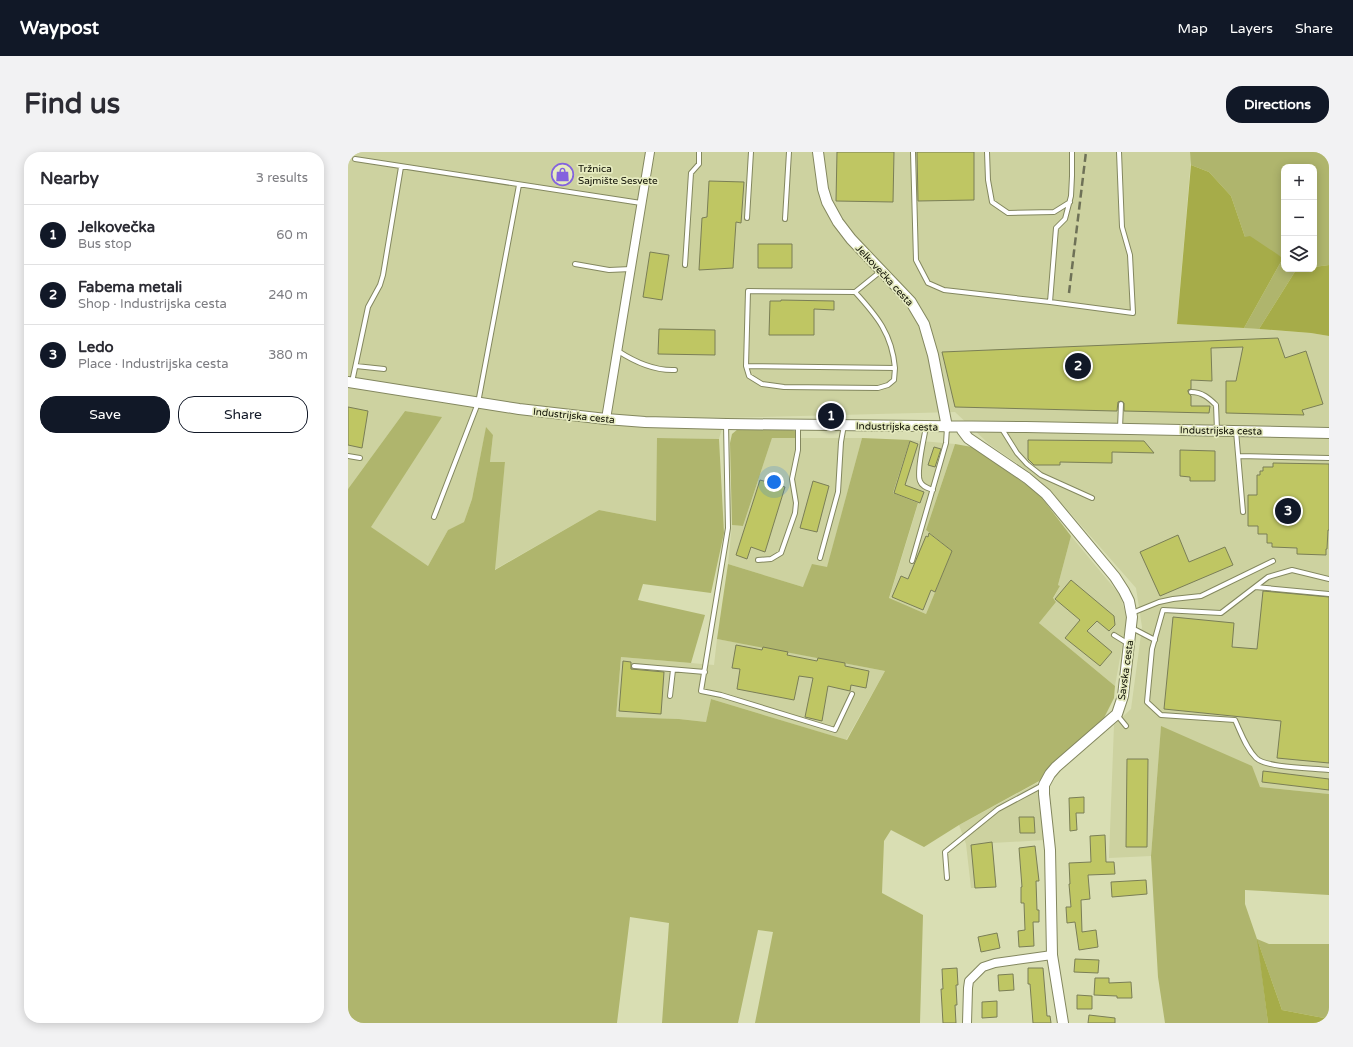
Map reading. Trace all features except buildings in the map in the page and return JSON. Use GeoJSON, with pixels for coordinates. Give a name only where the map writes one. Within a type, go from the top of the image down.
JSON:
{"type":"FeatureCollection","features":[{"type":"Feature","properties":{"kind":"street"},"geometry":{"type":"LineString","coordinates":[[606,419],[650,152]]}},
{"type":"Feature","properties":{"kind":"street","name":"Jelkovečka cesta"},"geometry":{"type":"LineString","coordinates":[[818,152],[823,189],[831,210],[838,222],[851,239],[911,302],[924,324],[933,355],[947,427]]}},
{"type":"Feature","properties":{"kind":"street","name":"Industrijska cesta"},"geometry":{"type":"LineString","coordinates":[[350,383],[478,403],[606,419],[645,422],[1120,428],[1329,433]]}},
{"type":"Feature","properties":{"kind":"street","name":"Savska cesta"},"geometry":{"type":"LineString","coordinates":[[962,427],[962,430],[968,438],[1027,478],[1046,494],[1114,577],[1127,596],[1132,613],[1123,696],[1116,714],[1056,767],[1044,785]]}},
{"type":"Feature","properties":{"kind":"street"},"geometry":{"type":"LineString","coordinates":[[1044,785],[1044,804],[1050,850],[1052,955],[1054,977],[1063,1023]]}},
{"type":"Feature","properties":{"kind":"street"},"geometry":{"type":"LineString","coordinates":[[967,1023],[969,981],[983,967],[995,963],[1052,955]]}},
{"type":"Feature","properties":{"kind":"lane"},"geometry":{"type":"LineString","coordinates":[[685,265],[691,173],[699,164],[699,152]]}},
{"type":"Feature","properties":{"kind":"lane"},"geometry":{"type":"LineString","coordinates":[[747,218],[751,152]]}},
{"type":"Feature","properties":{"kind":"lane"},"geometry":{"type":"LineString","coordinates":[[785,219],[789,152]]}},
{"type":"Feature","properties":{"kind":"lane"},"geometry":{"type":"LineString","coordinates":[[913,152],[916,260],[928,283],[944,290],[1133,313],[1130,256],[1122,227],[1119,152]]}},
{"type":"Feature","properties":{"kind":"lane"},"geometry":{"type":"LineString","coordinates":[[987,152],[988,180],[992,202],[1008,213],[1054,212],[1070,202]]}},
{"type":"Feature","properties":{"kind":"lane"},"geometry":{"type":"LineString","coordinates":[[1050,302],[1056,228],[1065,219],[1070,202],[1072,152]]}},
{"type":"Feature","properties":{"kind":"lane"},"geometry":{"type":"LineString","coordinates":[[355,159],[642,203]]}},
{"type":"Feature","properties":{"kind":"lane"},"geometry":{"type":"LineString","coordinates":[[350,383],[356,366],[368,307],[380,285],[383,275],[401,167]]}},
{"type":"Feature","properties":{"kind":"lane"},"geometry":{"type":"LineString","coordinates":[[434,517],[478,403],[519,185]]}},
{"type":"Feature","properties":{"kind":"lane"},"geometry":{"type":"LineString","coordinates":[[575,264],[609,270],[631,269]]}},
{"type":"Feature","properties":{"kind":"lane"},"geometry":{"type":"LineString","coordinates":[[855,292],[876,314],[885,330],[894,354],[894,380],[888,385],[878,388],[800,387],[762,384],[749,376],[746,366],[748,291],[855,292],[881,271]]}},
{"type":"Feature","properties":{"kind":"lane"},"geometry":{"type":"LineString","coordinates":[[618,351],[643,365],[664,371],[675,370]]}},
{"type":"Feature","properties":{"kind":"lane"},"geometry":{"type":"LineString","coordinates":[[356,366],[384,369]]}},
{"type":"Feature","properties":{"kind":"lane"},"geometry":{"type":"LineString","coordinates":[[746,366],[895,368]]}},
{"type":"Feature","properties":{"kind":"lane"},"geometry":{"type":"LineString","coordinates":[[1191,392],[1196,392],[1206,396],[1216,405],[1217,430]]}},
{"type":"Feature","properties":{"kind":"lane"},"geometry":{"type":"LineString","coordinates":[[1120,428],[1121,404]]}},
{"type":"Feature","properties":{"kind":"lane"},"geometry":{"type":"LineString","coordinates":[[726,424],[728,528],[701,691],[721,695],[835,730],[852,694]]}},
{"type":"Feature","properties":{"kind":"lane"},"geometry":{"type":"LineString","coordinates":[[758,560],[770,559],[781,553],[794,513],[796,503],[792,479],[798,450],[798,424]]}},
{"type":"Feature","properties":{"kind":"lane"},"geometry":{"type":"LineString","coordinates":[[820,558],[838,492],[841,442],[844,425]]}},
{"type":"Feature","properties":{"kind":"lane"},"geometry":{"type":"LineString","coordinates":[[926,426],[919,480],[924,487],[933,490]]}},
{"type":"Feature","properties":{"kind":"lane"},"geometry":{"type":"LineString","coordinates":[[912,561],[946,443],[947,427]]}},
{"type":"Feature","properties":{"kind":"lane"},"geometry":{"type":"LineString","coordinates":[[1001,427],[1017,453],[1027,464],[1041,475],[1092,498]]}},
{"type":"Feature","properties":{"kind":"lane"},"geometry":{"type":"LineString","coordinates":[[1236,431],[1243,512]]}},
{"type":"Feature","properties":{"kind":"lane"},"geometry":{"type":"LineString","coordinates":[[348,456],[360,458]]}},
{"type":"Feature","properties":{"kind":"lane"},"geometry":{"type":"LineString","coordinates":[[1239,456],[1329,458]]}},
{"type":"Feature","properties":{"kind":"lane"},"geometry":{"type":"LineString","coordinates":[[1132,613],[1159,602],[1200,596],[1273,561]]}},
{"type":"Feature","properties":{"kind":"lane"},"geometry":{"type":"LineString","coordinates":[[1329,580],[1292,570],[1268,577],[1221,613],[1163,610],[1152,649],[1147,702],[1161,715],[1235,720],[1247,745],[1257,759],[1275,765],[1329,770]]}},
{"type":"Feature","properties":{"kind":"lane"},"geometry":{"type":"LineString","coordinates":[[1255,587],[1329,594]]}},
{"type":"Feature","properties":{"kind":"lane"},"geometry":{"type":"LineString","coordinates":[[1131,627],[1155,640]]}},
{"type":"Feature","properties":{"kind":"lane"},"geometry":{"type":"LineString","coordinates":[[1114,635],[1129,644]]}},
{"type":"Feature","properties":{"kind":"lane"},"geometry":{"type":"LineString","coordinates":[[634,666],[704,672]]}},
{"type":"Feature","properties":{"kind":"lane"},"geometry":{"type":"LineString","coordinates":[[670,696],[673,670]]}},
{"type":"Feature","properties":{"kind":"lane"},"geometry":{"type":"LineString","coordinates":[[1116,714],[1126,726]]}},
{"type":"Feature","properties":{"kind":"lane"},"geometry":{"type":"LineString","coordinates":[[947,878],[945,852],[998,809],[1044,785]]}},
{"type":"Feature","properties":{"kind":"shaded area"},"geometry":{"type":"Polygon","coordinates":[[[348,152],[1190,152],[1191,159],[1177,323],[1311,333],[1329,336],[1329,794],[1260,787],[1161,727],[1151,856],[1109,858],[1114,725],[1131,709],[1142,627],[1136,588],[1064,506],[1031,473],[989,444],[955,412],[725,418],[719,439],[658,438],[656,521],[599,510],[494,570],[505,462],[490,462],[493,435],[486,428],[472,499],[464,522],[448,530],[428,566],[370,527],[441,417],[405,411],[348,489],[348,152]]]}},
{"type":"Feature","properties":{"kind":"shaded area"},"geometry":{"type":"Polygon","coordinates":[[[1190,152],[1329,152],[1329,265],[1317,267],[1317,164],[1281,164],[1281,257],[1245,237],[1231,196],[1209,172],[1191,165],[1190,152]]]}},
{"type":"Feature","properties":{"kind":"shaded area"},"geometry":{"type":"Polygon","coordinates":[[[1281,262],[1281,272],[1295,272],[1259,329],[1244,328],[1281,262]]]}},
{"type":"Feature","properties":{"kind":"shaded area"},"geometry":{"type":"Polygon","coordinates":[[[405,411],[442,417],[371,527],[428,566],[448,530],[464,522],[472,499],[486,427],[493,435],[490,462],[505,462],[495,570],[599,510],[656,521],[657,438],[719,439],[724,533],[711,593],[643,584],[638,600],[705,615],[691,663],[621,657],[616,717],[679,719],[706,722],[711,699],[847,740],[885,671],[717,639],[728,564],[803,587],[812,564],[827,567],[862,438],[910,440],[893,493],[918,503],[889,598],[926,614],[952,551],[926,530],[955,444],[972,447],[1031,488],[1042,498],[1071,536],[1058,585],[1060,586],[1053,598],[1056,602],[1039,623],[1115,686],[1114,698],[1104,718],[1041,780],[959,825],[924,847],[891,830],[884,841],[882,893],[923,915],[920,1023],[755,1023],[773,932],[758,930],[738,1023],[662,1023],[669,923],[630,917],[617,1023],[348,1023],[348,489],[405,411]]]}},
{"type":"Feature","properties":{"kind":"shaded area"},"geometry":{"type":"Polygon","coordinates":[[[738,429],[795,431],[795,438],[772,438],[743,526],[732,525],[730,443],[732,434],[738,429]]]}},
{"type":"Feature","properties":{"kind":"shaded area"},"geometry":{"type":"Polygon","coordinates":[[[772,438],[862,438],[827,568],[803,587],[728,564],[732,525],[743,526],[772,438]]]}},
{"type":"Feature","properties":{"kind":"shaded area"},"geometry":{"type":"Polygon","coordinates":[[[910,440],[955,444],[926,530],[952,551],[926,614],[889,599],[918,504],[893,493],[910,440]]]}},
{"type":"Feature","properties":{"kind":"shaded area"},"geometry":{"type":"Polygon","coordinates":[[[1071,536],[1120,595],[1126,615],[1126,624],[1115,686],[1039,623],[1056,602],[1053,599],[1060,586],[1058,585],[1071,536]]]}},
{"type":"Feature","properties":{"kind":"shaded area"},"geometry":{"type":"Polygon","coordinates":[[[717,639],[885,671],[846,740],[711,699],[706,722],[679,719],[616,717],[621,657],[714,665],[717,639]]]}},
{"type":"Feature","properties":{"kind":"shaded area"},"geometry":{"type":"Polygon","coordinates":[[[1161,726],[1252,766],[1260,787],[1329,794],[1329,895],[1245,890],[1245,904],[1257,939],[1269,944],[1329,944],[1329,1019],[1282,1010],[1258,942],[1268,1023],[1165,1023],[1158,977],[1151,856],[1161,726]]]}},
{"type":"Feature","properties":{"kind":"shaded area"},"geometry":{"type":"Polygon","coordinates":[[[1037,783],[1045,840],[992,843],[996,887],[971,888],[966,844],[959,825],[1037,783]]]}},
{"type":"Feature","properties":{"kind":"green space"},"geometry":{"type":"Polygon","coordinates":[[[1191,165],[1209,172],[1231,196],[1245,237],[1250,236],[1281,257],[1281,262],[1244,328],[1177,324],[1191,165]]]}},
{"type":"Feature","properties":{"kind":"green space"},"geometry":{"type":"Polygon","coordinates":[[[1329,265],[1329,336],[1259,329],[1295,272],[1317,272],[1317,267],[1329,265]]]}},
{"type":"Feature","properties":{"kind":"green space"},"geometry":{"type":"Polygon","coordinates":[[[1257,939],[1282,1010],[1329,1019],[1329,1023],[1268,1023],[1257,939]]]}},
{"type":"Feature","properties":{"kind":"railway"},"geometry":{"type":"LineString","coordinates":[[1069,293],[1086,152]]}},
{"type":"Feature","properties":{"kind":"place","name":"Tržnica Sajmište Sesvete"},"geometry":{"type":"Point","coordinates":[563,174]}},
{"type":"Feature","properties":{"kind":"place","name":"Fabema metali"},"geometry":{"type":"Point","coordinates":[1078,366]}},
{"type":"Feature","properties":{"kind":"place","name":"Jelkovečka"},"geometry":{"type":"Point","coordinates":[831,416]}},
{"type":"Feature","properties":{"kind":"place","name":"Ledo"},"geometry":{"type":"Point","coordinates":[1288,511]}}]}
